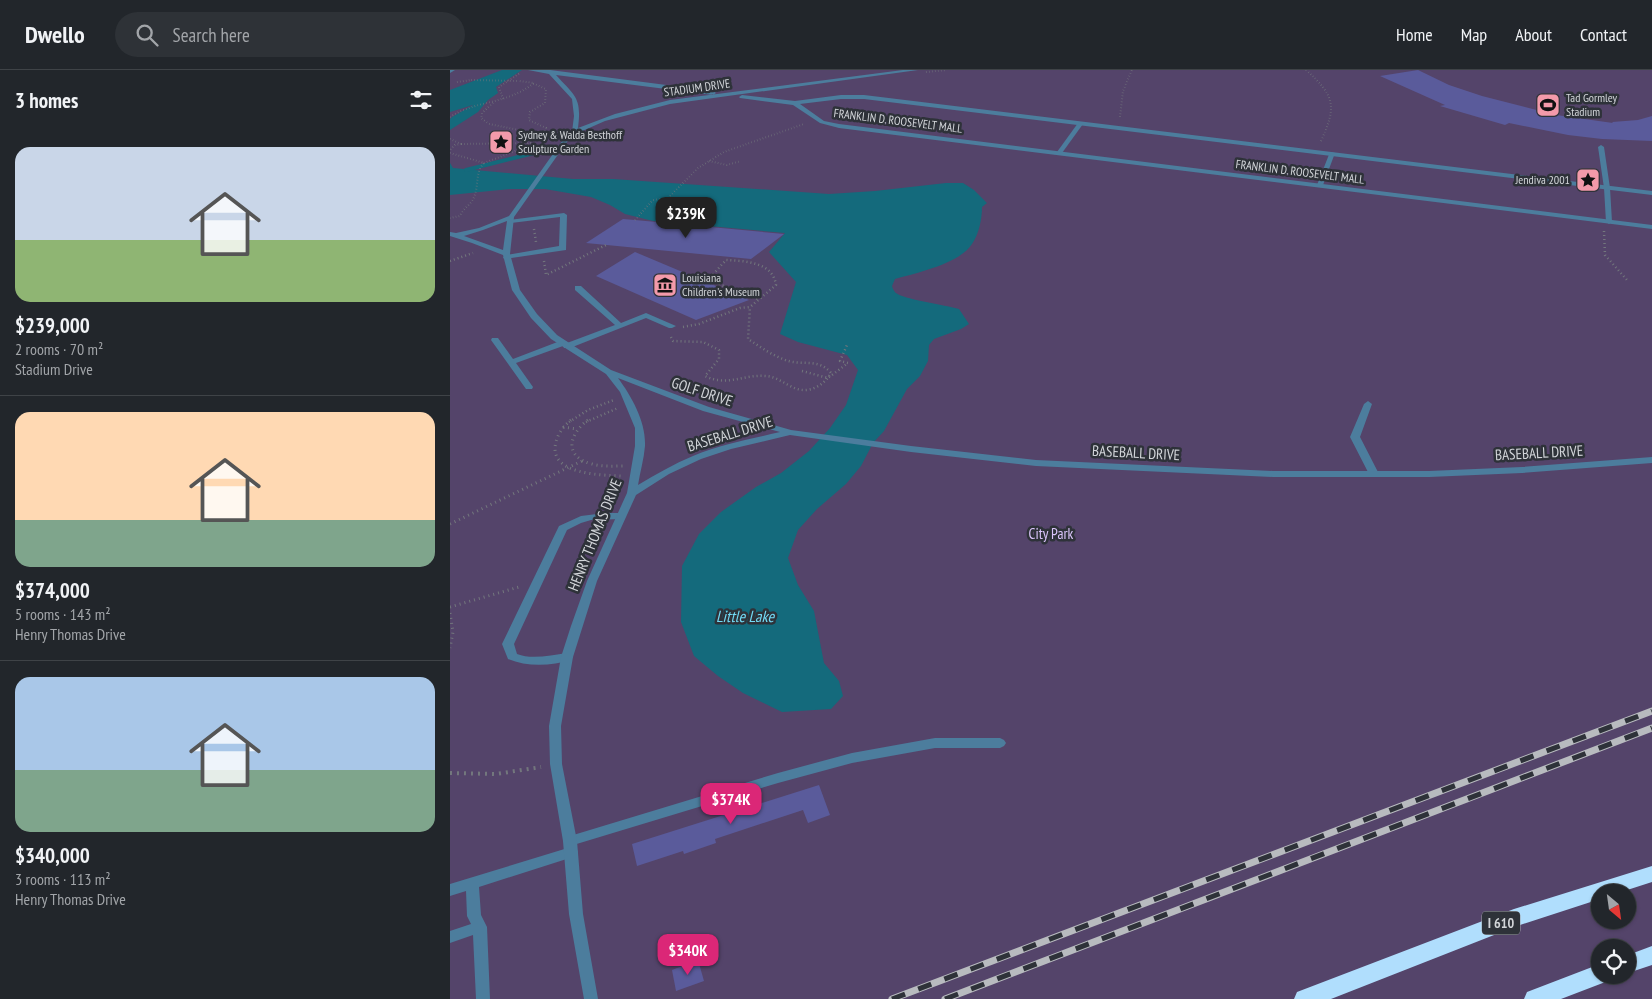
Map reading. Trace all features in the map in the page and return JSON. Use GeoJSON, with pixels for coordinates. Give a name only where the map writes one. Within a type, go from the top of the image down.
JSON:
{"type":"FeatureCollection","features":[{"type":"Feature","properties":{"kind":"highway","name":"I 610"},"geometry":{"type":"LineString","coordinates":[[1305,999],[1514,918],[1652,874]]}},
{"type":"Feature","properties":{"kind":"highway"},"geometry":{"type":"LineString","coordinates":[[1636,961],[1652,955]]}},
{"type":"Feature","properties":{"kind":"highway"},"geometry":{"type":"LineString","coordinates":[[1535,999],[1591,977]]}},
{"type":"Feature","properties":{"kind":"street"},"geometry":{"type":"LineString","coordinates":[[531,70],[553,71],[796,103]]}},
{"type":"Feature","properties":{"kind":"street","name":"STADIUM DRIVE"},"geometry":{"type":"LineString","coordinates":[[575,132],[635,110],[670,102],[915,70]]}},
{"type":"Feature","properties":{"kind":"street"},"geometry":{"type":"LineString","coordinates":[[553,71],[575,99],[577,116],[575,132]]}},
{"type":"Feature","properties":{"kind":"street","name":"FRANKLIN D. ROOSEVELT MALL"},"geometry":{"type":"LineString","coordinates":[[796,103],[841,97],[864,97],[1652,193]]}},
{"type":"Feature","properties":{"kind":"street","name":"FRANKLIN D. ROOSEVELT MALL"},"geometry":{"type":"LineString","coordinates":[[796,103],[822,122],[839,126],[1652,227]]}},
{"type":"Feature","properties":{"kind":"street"},"geometry":{"type":"LineString","coordinates":[[1060,152],[1080,124]]}},
{"type":"Feature","properties":{"kind":"street","name":"HENRY THOMAS DRIVE"},"geometry":{"type":"LineString","coordinates":[[575,132],[567,138],[511,219],[506,255],[516,290],[534,316],[565,344],[609,372],[628,401],[639,428],[640,446],[632,493],[592,580],[567,658],[555,726],[556,764],[570,846],[576,914],[591,999]]}},
{"type":"Feature","properties":{"kind":"street"},"geometry":{"type":"LineString","coordinates":[[1601,146],[1607,188],[1608,222]]}},
{"type":"Feature","properties":{"kind":"street"},"geometry":{"type":"LineString","coordinates":[[1320,185],[1332,153]]}},
{"type":"Feature","properties":{"kind":"street"},"geometry":{"type":"LineString","coordinates":[[564,215],[564,248],[506,255],[453,235],[481,230],[511,219],[564,215]]}},
{"type":"Feature","properties":{"kind":"street"},"geometry":{"type":"LineString","coordinates":[[578,288],[620,326]]}},
{"type":"Feature","properties":{"kind":"street"},"geometry":{"type":"LineString","coordinates":[[511,362],[620,326],[646,315],[672,326]]}},
{"type":"Feature","properties":{"kind":"street"},"geometry":{"type":"LineString","coordinates":[[495,340],[529,387]]}},
{"type":"Feature","properties":{"kind":"street","name":"GOLF DRIVE"},"geometry":{"type":"LineString","coordinates":[[609,372],[706,409],[790,432]]}},
{"type":"Feature","properties":{"kind":"street"},"geometry":{"type":"LineString","coordinates":[[1368,404],[1355,436],[1374,474]]}},
{"type":"Feature","properties":{"kind":"street","name":"BASEBALL DRIVE"},"geometry":{"type":"LineString","coordinates":[[632,493],[666,472],[698,457],[728,447],[790,432],[808,433],[911,449],[1036,463],[1273,474],[1374,474],[1522,470],[1652,460]]}},
{"type":"Feature","properties":{"kind":"street"},"geometry":{"type":"LineString","coordinates":[[567,658],[534,661],[518,659],[512,656],[508,644],[563,528],[576,520],[594,516],[621,516]]}},
{"type":"Feature","properties":{"kind":"street"},"geometry":{"type":"LineString","coordinates":[[450,890],[570,846],[778,778],[852,758],[935,743],[1000,743]]}},
{"type":"Feature","properties":{"kind":"street"},"geometry":{"type":"LineString","coordinates":[[472,883],[474,916],[480,927],[483,999]]}},
{"type":"Feature","properties":{"kind":"street"},"geometry":{"type":"LineString","coordinates":[[450,936],[480,927]]}},
{"type":"Feature","properties":{"kind":"path"},"geometry":{"type":"LineString","coordinates":[[503,99],[499,87],[525,70]]}},
{"type":"Feature","properties":{"kind":"path"},"geometry":{"type":"LineString","coordinates":[[1119,122],[1123,91],[1132,70]]}},
{"type":"Feature","properties":{"kind":"path"},"geometry":{"type":"LineString","coordinates":[[1306,70],[1326,87],[1333,106],[1333,116],[1320,146]]}},
{"type":"Feature","properties":{"kind":"path"},"geometry":{"type":"LineString","coordinates":[[450,82],[471,80],[519,81],[532,83],[546,89],[545,103],[530,112],[529,120],[546,128],[544,135],[531,143],[483,164],[479,170],[474,199],[463,209],[462,214],[450,218]]}},
{"type":"Feature","properties":{"kind":"path"},"geometry":{"type":"LineString","coordinates":[[450,117],[461,110],[491,103],[525,90],[532,83]]}},
{"type":"Feature","properties":{"kind":"path"},"geometry":{"type":"LineString","coordinates":[[491,103],[482,113],[481,118],[489,124],[544,135]]}},
{"type":"Feature","properties":{"kind":"path"},"geometry":{"type":"LineString","coordinates":[[635,220],[653,200],[668,198],[691,175],[724,152],[806,123]]}},
{"type":"Feature","properties":{"kind":"path"},"geometry":{"type":"LineString","coordinates":[[450,140],[461,144]]}},
{"type":"Feature","properties":{"kind":"path"},"geometry":{"type":"LineString","coordinates":[[483,164],[456,156],[450,152],[455,145],[461,144],[531,143]]}},
{"type":"Feature","properties":{"kind":"path"},"geometry":{"type":"LineString","coordinates":[[709,161],[732,165],[740,160]]}},
{"type":"Feature","properties":{"kind":"path"},"geometry":{"type":"LineString","coordinates":[[1608,222],[1604,230],[1605,254],[1627,280]]}},
{"type":"Feature","properties":{"kind":"path"},"geometry":{"type":"LineString","coordinates":[[758,299],[707,281],[726,260],[762,266],[771,273],[776,281],[776,285],[750,308],[748,339],[786,360],[796,363],[820,363],[831,373],[828,378]]}},
{"type":"Feature","properties":{"kind":"path"},"geometry":{"type":"LineString","coordinates":[[750,308],[740,308],[699,324],[683,327],[671,336],[673,341],[682,343],[699,341],[713,344],[719,350],[719,359],[705,376],[713,382],[728,382],[755,376],[769,376],[802,390],[818,386],[848,363],[840,361],[848,345]]}},
{"type":"Feature","properties":{"kind":"path"},"geometry":{"type":"LineString","coordinates":[[802,372],[828,378]]}},
{"type":"Feature","properties":{"kind":"path"},"geometry":{"type":"LineString","coordinates":[[628,401],[586,410],[562,427],[556,438],[554,448],[558,460],[569,468],[592,476],[636,470]]}},
{"type":"Feature","properties":{"kind":"path"},"geometry":{"type":"LineString","coordinates":[[628,401],[600,414],[577,429],[572,437],[571,447],[582,460],[600,466],[636,470]]}},
{"type":"Feature","properties":{"kind":"path"},"geometry":{"type":"LineString","coordinates":[[562,427],[577,429]]}},
{"type":"Feature","properties":{"kind":"path"},"geometry":{"type":"LineString","coordinates":[[450,524],[569,468],[582,460]]}},
{"type":"Feature","properties":{"kind":"path"},"geometry":{"type":"LineString","coordinates":[[450,606],[537,582]]}},
{"type":"Feature","properties":{"kind":"path"},"geometry":{"type":"LineString","coordinates":[[450,613],[453,632],[450,648]]}},
{"type":"Feature","properties":{"kind":"path"},"geometry":{"type":"LineString","coordinates":[[450,773],[496,774],[556,764]]}},
{"type":"Feature","properties":{"kind":"green space","name":"City Park"},"geometry":{"type":"Polygon","coordinates":[[[450,70],[1652,70],[1652,999],[450,999],[450,70]]]}},
{"type":"Feature","properties":{"kind":"water"},"geometry":{"type":"Polygon","coordinates":[[[502,70],[522,70],[496,87],[498,93],[488,100],[478,112],[450,130],[450,119],[473,105],[450,112],[450,90],[502,70]]]}},
{"type":"Feature","properties":{"kind":"water","name":"Little Lake"},"geometry":{"type":"Polygon","coordinates":[[[450,163],[453,168],[573,179],[613,179],[829,194],[963,183],[974,190],[987,203],[982,207],[977,236],[966,251],[936,267],[895,279],[892,286],[896,293],[900,295],[959,309],[969,324],[934,339],[929,345],[928,361],[920,376],[907,389],[884,431],[873,443],[861,466],[846,484],[817,509],[798,530],[788,558],[798,585],[814,611],[824,663],[839,681],[843,696],[831,709],[782,712],[743,693],[694,656],[681,622],[682,566],[699,534],[721,512],[756,487],[781,473],[809,451],[830,428],[846,405],[858,370],[847,355],[798,342],[780,334],[796,282],[769,252],[785,233],[653,221],[625,214],[591,197],[545,189],[510,189],[450,195],[450,163]]]}},
{"type":"Feature","properties":{"kind":"building"},"geometry":{"type":"Polygon","coordinates":[[[1418,70],[1449,85],[1482,96],[1556,115],[1613,123],[1652,116],[1652,141],[1602,139],[1568,135],[1509,123],[1505,125],[1440,106],[1445,105],[1380,76],[1418,70]]]}},
{"type":"Feature","properties":{"kind":"building"},"geometry":{"type":"Polygon","coordinates":[[[623,219],[784,234],[751,259],[586,243],[623,219]]]}},
{"type":"Feature","properties":{"kind":"building"},"geometry":{"type":"Polygon","coordinates":[[[635,252],[749,300],[696,320],[596,276],[635,252]]]}},
{"type":"Feature","properties":{"kind":"building"},"geometry":{"type":"Polygon","coordinates":[[[819,785],[830,815],[808,823],[803,810],[715,839],[716,843],[684,854],[683,851],[637,866],[632,844],[819,785]]]}},
{"type":"Feature","properties":{"kind":"building"},"geometry":{"type":"Polygon","coordinates":[[[698,960],[704,981],[676,991],[672,970],[698,960]]]}},
{"type":"Feature","properties":{"kind":"waterway"},"geometry":{"type":"LineString","coordinates":[[466,170],[542,151]]}},
{"type":"Feature","properties":{"kind":"railway"},"geometry":{"type":"LineString","coordinates":[[892,999],[1652,711]]}},
{"type":"Feature","properties":{"kind":"railway"},"geometry":{"type":"LineString","coordinates":[[945,999],[1652,728]]}},
{"type":"Feature","properties":{"kind":"place","name":"Tad Gormley Stadium"},"geometry":{"type":"Point","coordinates":[1548,105]}},
{"type":"Feature","properties":{"kind":"place","name":"Sydney & Walda Besthoff Sculpture Garden"},"geometry":{"type":"Point","coordinates":[501,142]}},
{"type":"Feature","properties":{"kind":"place","name":"Jendiva 2001"},"geometry":{"type":"Point","coordinates":[1588,180]}},
{"type":"Feature","properties":{"kind":"place","name":"Louisiana Children's Museum"},"geometry":{"type":"Point","coordinates":[665,285]}}]}
